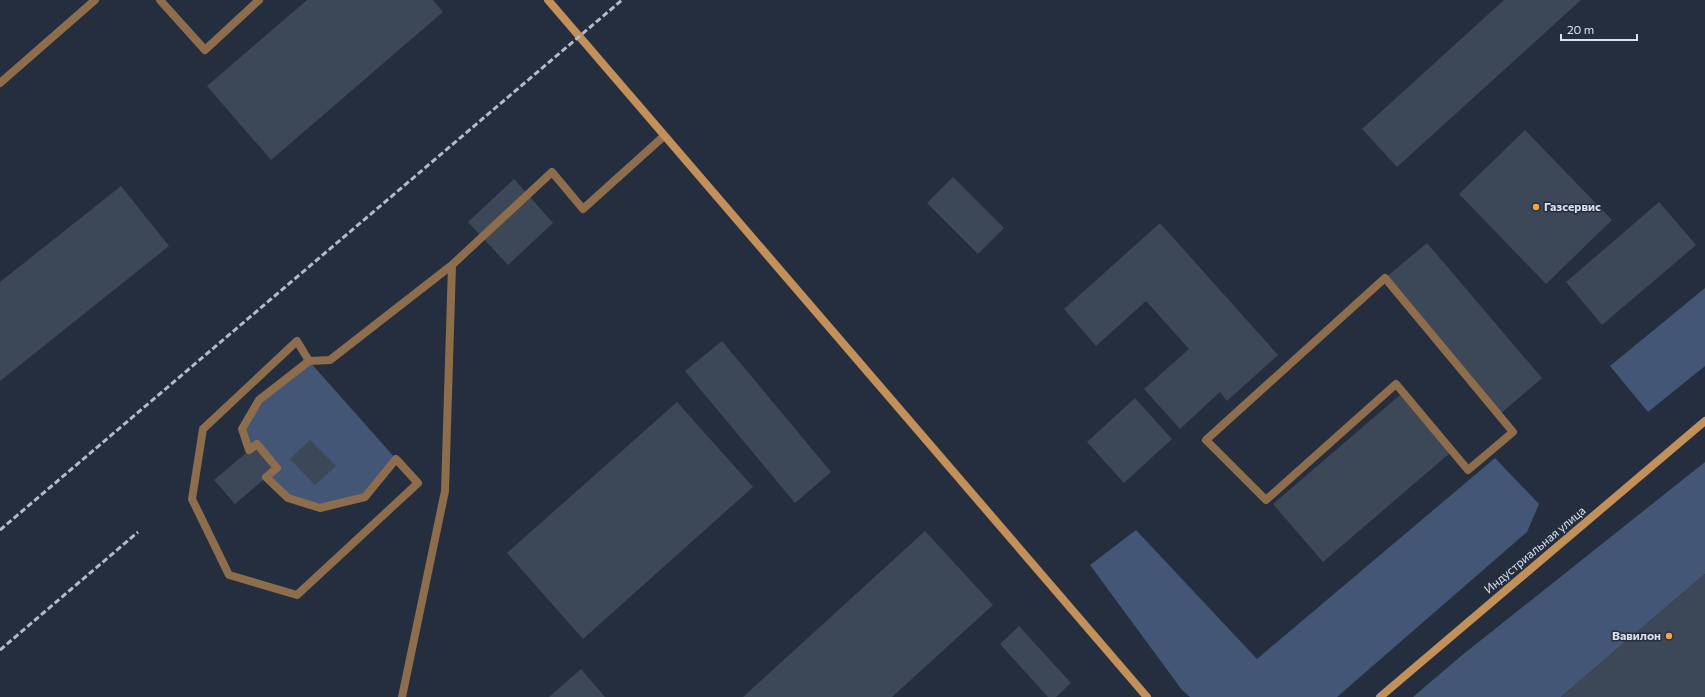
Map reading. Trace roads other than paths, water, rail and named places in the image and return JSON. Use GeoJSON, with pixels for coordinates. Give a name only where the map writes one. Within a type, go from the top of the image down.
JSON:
{"type":"FeatureCollection","features":[{"type":"Feature","properties":{"kind":"main road"},"geometry":{"type":"LineString","coordinates":[[548,0],[1147,697]]}},
{"type":"Feature","properties":{"kind":"main road","name":"Индустриальная улица"},"geometry":{"type":"LineString","coordinates":[[1380,697],[1705,421]]}},
{"type":"Feature","properties":{"kind":"lane"},"geometry":{"type":"LineString","coordinates":[[0,83],[95,0]]}},
{"type":"Feature","properties":{"kind":"lane"},"geometry":{"type":"LineString","coordinates":[[160,0],[205,50],[260,0]]}},
{"type":"Feature","properties":{"kind":"lane"},"geometry":{"type":"LineString","coordinates":[[309,360],[297,341],[203,430],[192,499],[229,575],[297,595],[418,483],[396,459],[365,497],[320,508],[288,498],[266,477],[277,468],[257,444],[249,450],[242,429],[259,400],[309,360],[330,360],[452,265],[552,172],[583,209],[664,136]]}},
{"type":"Feature","properties":{"kind":"lane"},"geometry":{"type":"LineString","coordinates":[[402,697],[445,491],[452,265]]}},
{"type":"Feature","properties":{"kind":"lane"},"geometry":{"type":"LineString","coordinates":[[1385,278],[1513,432],[1468,470],[1396,384],[1266,500],[1206,440],[1385,278]]}},
{"type":"Feature","properties":{"kind":"railway"},"geometry":{"type":"LineString","coordinates":[[0,530],[622,0]]}},
{"type":"Feature","properties":{"kind":"railway"},"geometry":{"type":"LineString","coordinates":[[0,650],[138,532]]}},
{"type":"Feature","properties":{"kind":"place","name":"Газсервис"},"geometry":{"type":"Point","coordinates":[1536,207]}},
{"type":"Feature","properties":{"kind":"place","name":"Вавилон"},"geometry":{"type":"Point","coordinates":[1669,636]}}]}
